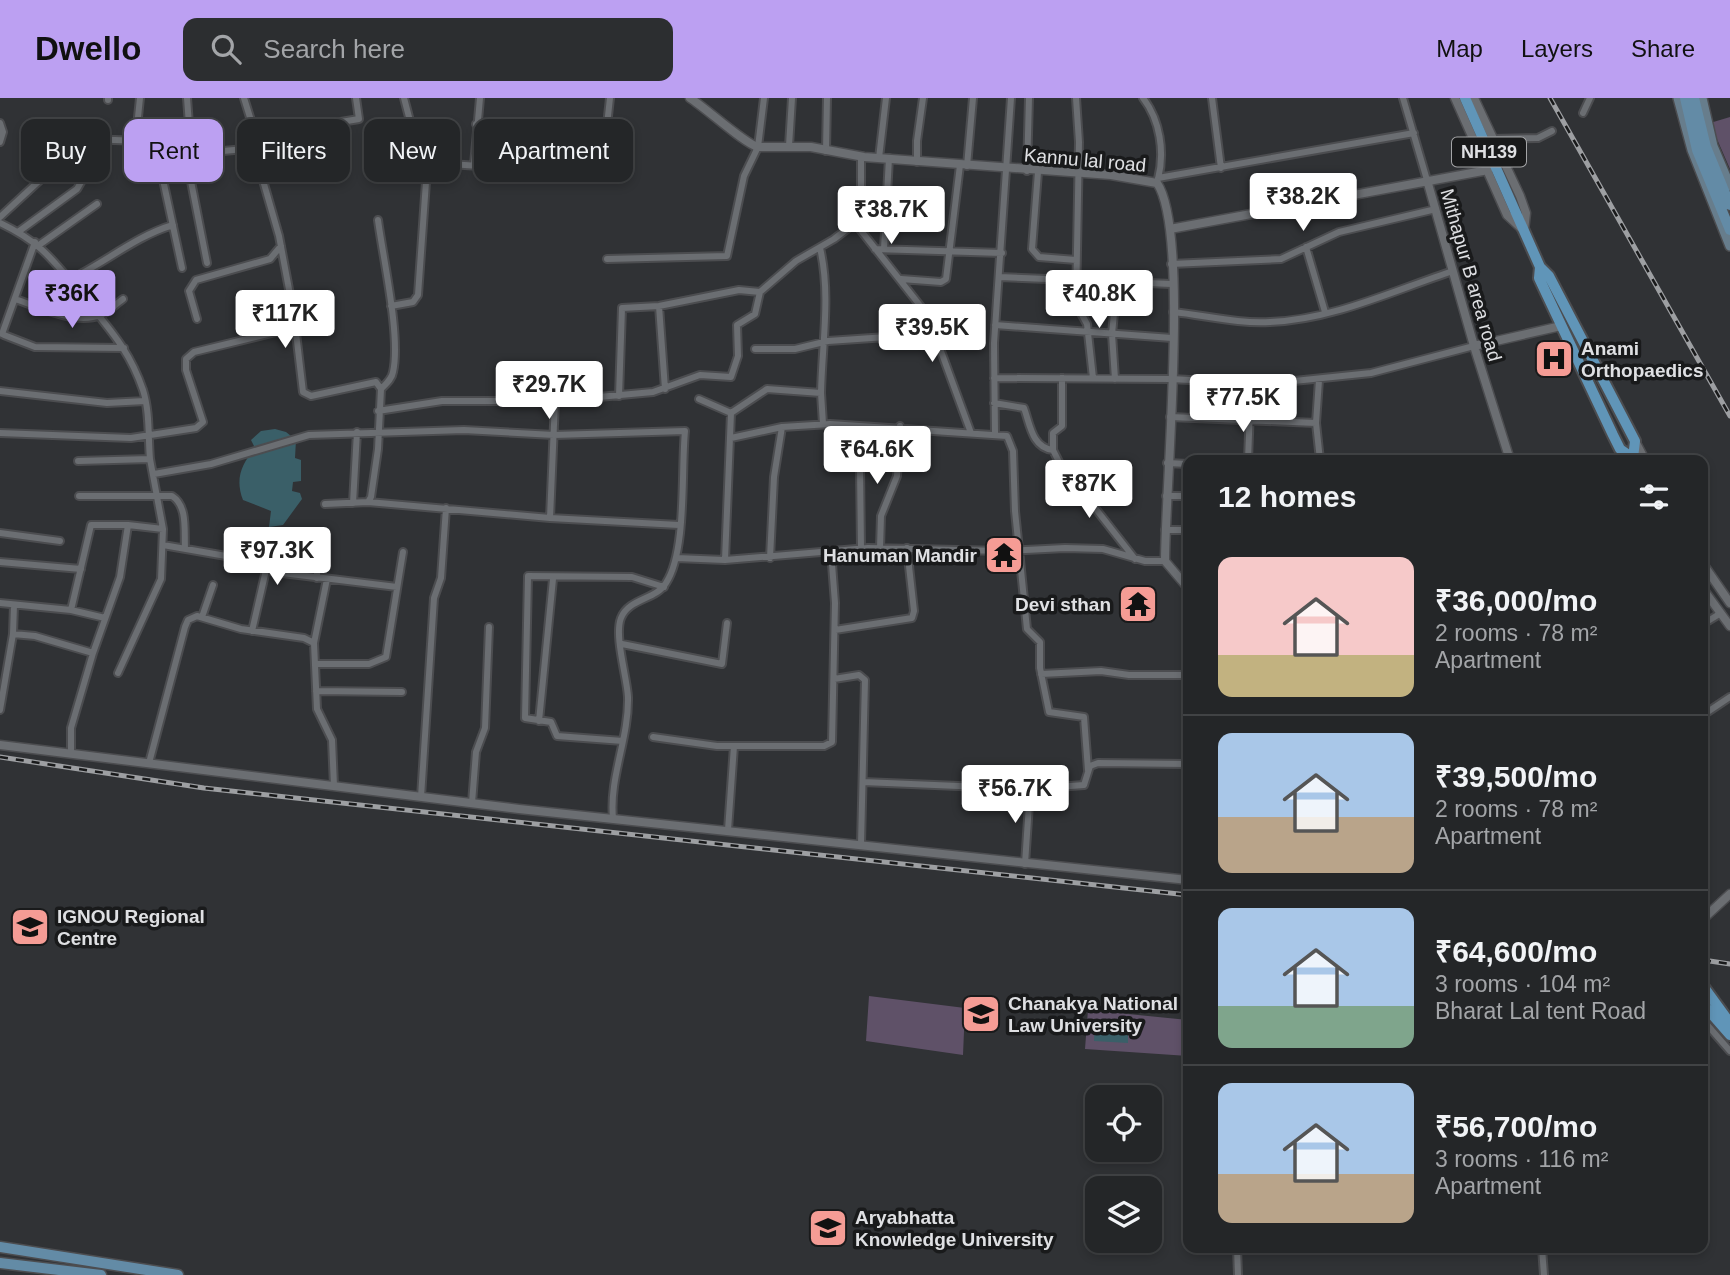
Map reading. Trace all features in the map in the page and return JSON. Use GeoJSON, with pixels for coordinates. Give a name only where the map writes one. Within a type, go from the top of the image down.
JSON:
{"type":"FeatureCollection","features":[{"type":"Feature","properties":{"kind":"highway","name":"NH139"},"geometry":{"type":"LineString","coordinates":[[1465,98],[1540,267],[1549,276],[1635,441]]}},
{"type":"Feature","properties":{"kind":"highway","name":"NH139"},"geometry":{"type":"LineString","coordinates":[[1540,267],[1539,278],[1603,415],[1625,455]]}},
{"type":"Feature","properties":{"kind":"highway"},"geometry":{"type":"LineString","coordinates":[[1561,326],[1573,323]]}},
{"type":"Feature","properties":{"kind":"highway"},"geometry":{"type":"LineString","coordinates":[[1603,415],[1618,408]]}},
{"type":"Feature","properties":{"kind":"highway"},"geometry":{"type":"LineString","coordinates":[[1630,455],[1635,441]]}},
{"type":"Feature","properties":{"kind":"highway"},"geometry":{"type":"LineString","coordinates":[[1708,993],[1730,1023]]}},
{"type":"Feature","properties":{"kind":"highway"},"geometry":{"type":"LineString","coordinates":[[1708,1010],[1730,1035]]}},
{"type":"Feature","properties":{"kind":"main road"},"geometry":{"type":"LineString","coordinates":[[1678,98],[1692,150],[1730,246]]}},
{"type":"Feature","properties":{"kind":"main road"},"geometry":{"type":"LineString","coordinates":[[1685,98],[1697,150],[1730,230]]}},
{"type":"Feature","properties":{"kind":"main road"},"geometry":{"type":"LineString","coordinates":[[1694,98],[1706,147],[1730,205]]}},
{"type":"Feature","properties":{"kind":"main road"},"geometry":{"type":"LineString","coordinates":[[1702,98],[1713,146],[1730,186]]}},
{"type":"Feature","properties":{"kind":"main road"},"geometry":{"type":"LineString","coordinates":[[0,1247],[150,1273],[178,1275]]}},
{"type":"Feature","properties":{"kind":"main road"},"geometry":{"type":"LineString","coordinates":[[0,1263],[102,1275]]}},
{"type":"Feature","properties":{"kind":"street"},"geometry":{"type":"LineString","coordinates":[[0,218],[47,174],[66,147],[82,142],[143,141],[139,125],[140,98]]}},
{"type":"Feature","properties":{"kind":"street"},"geometry":{"type":"LineString","coordinates":[[187,98],[189,119]]}},
{"type":"Feature","properties":{"kind":"street"},"geometry":{"type":"LineString","coordinates":[[249,119],[244,98],[253,98]]}},
{"type":"Feature","properties":{"kind":"street"},"geometry":{"type":"LineString","coordinates":[[350,120],[359,119],[355,98]]}},
{"type":"Feature","properties":{"kind":"street"},"geometry":{"type":"LineString","coordinates":[[404,98],[409,119]]}},
{"type":"Feature","properties":{"kind":"street"},"geometry":{"type":"LineString","coordinates":[[477,119],[480,98]]}},
{"type":"Feature","properties":{"kind":"street"},"geometry":{"type":"LineString","coordinates":[[608,119],[610,98]]}},
{"type":"Feature","properties":{"kind":"street"},"geometry":{"type":"LineString","coordinates":[[690,98],[719,117],[750,145],[758,147]]}},
{"type":"Feature","properties":{"kind":"street"},"geometry":{"type":"LineString","coordinates":[[607,259],[727,256],[744,176],[758,147],[764,98]]}},
{"type":"Feature","properties":{"kind":"street"},"geometry":{"type":"LineString","coordinates":[[789,146],[792,98]]}},
{"type":"Feature","properties":{"kind":"street"},"geometry":{"type":"LineString","coordinates":[[826,151],[827,98]]}},
{"type":"Feature","properties":{"kind":"street"},"geometry":{"type":"LineString","coordinates":[[879,158],[886,98]]}},
{"type":"Feature","properties":{"kind":"street"},"geometry":{"type":"LineString","coordinates":[[918,162],[917,141],[923,98]]}},
{"type":"Feature","properties":{"kind":"street"},"geometry":{"type":"LineString","coordinates":[[901,279],[941,282],[949,273],[974,98]]}},
{"type":"Feature","properties":{"kind":"street"},"geometry":{"type":"LineString","coordinates":[[995,433],[995,325],[1011,98]]}},
{"type":"Feature","properties":{"kind":"street"},"geometry":{"type":"LineString","coordinates":[[1027,171],[1029,98]]}},
{"type":"Feature","properties":{"kind":"street"},"geometry":{"type":"LineString","coordinates":[[1076,98],[1076,304],[1089,332],[1093,379]]}},
{"type":"Feature","properties":{"kind":"street"},"geometry":{"type":"LineString","coordinates":[[1143,98],[1156,123],[1161,157],[1158,180],[1414,133]]}},
{"type":"Feature","properties":{"kind":"street"},"geometry":{"type":"LineString","coordinates":[[1212,98],[1221,168]]}},
{"type":"Feature","properties":{"kind":"street","name":"Mithapur B area road"},"geometry":{"type":"LineString","coordinates":[[1403,98],[1474,346],[1508,455]]}},
{"type":"Feature","properties":{"kind":"street"},"geometry":{"type":"LineString","coordinates":[[1455,98],[1507,215],[1524,230]]}},
{"type":"Feature","properties":{"kind":"street"},"geometry":{"type":"LineString","coordinates":[[1474,98],[1520,195],[1526,213],[1524,230]]}},
{"type":"Feature","properties":{"kind":"street"},"geometry":{"type":"LineString","coordinates":[[1583,113],[1591,98]]}},
{"type":"Feature","properties":{"kind":"street"},"geometry":{"type":"LineString","coordinates":[[0,123],[3,132],[0,142]]}},
{"type":"Feature","properties":{"kind":"street"},"geometry":{"type":"LineString","coordinates":[[1492,139],[1538,138],[1552,131]]}},
{"type":"Feature","properties":{"kind":"street","name":"Kannu lal road"},"geometry":{"type":"LineString","coordinates":[[758,147],[789,146],[918,162],[1158,180],[1170,229],[1172,284],[1165,561]]}},
{"type":"Feature","properties":{"kind":"street"},"geometry":{"type":"LineString","coordinates":[[378,411],[442,401],[555,401],[619,396],[665,389],[694,376],[725,379],[735,373],[737,325],[755,314],[760,292],[796,261],[855,223],[861,208],[861,156]]}},
{"type":"Feature","properties":{"kind":"street"},"geometry":{"type":"LineString","coordinates":[[884,249],[889,159]]}},
{"type":"Feature","properties":{"kind":"street"},"geometry":{"type":"LineString","coordinates":[[460,164],[474,165]]}},
{"type":"Feature","properties":{"kind":"street"},"geometry":{"type":"LineString","coordinates":[[1170,229],[1488,170]]}},
{"type":"Feature","properties":{"kind":"street"},"geometry":{"type":"LineString","coordinates":[[1038,172],[1032,250],[1039,257],[1076,260]]}},
{"type":"Feature","properties":{"kind":"street"},"geometry":{"type":"LineString","coordinates":[[18,232],[77,189],[81,182]]}},
{"type":"Feature","properties":{"kind":"street"},"geometry":{"type":"LineString","coordinates":[[164,182],[182,268]]}},
{"type":"Feature","properties":{"kind":"street"},"geometry":{"type":"LineString","coordinates":[[190,182],[207,263]]}},
{"type":"Feature","properties":{"kind":"street"},"geometry":{"type":"LineString","coordinates":[[265,182],[281,246],[296,327],[301,386],[306,395],[376,382],[380,389]]}},
{"type":"Feature","properties":{"kind":"street"},"geometry":{"type":"LineString","coordinates":[[391,306],[413,302],[418,295],[424,182]]}},
{"type":"Feature","properties":{"kind":"street"},"geometry":{"type":"LineString","coordinates":[[97,204],[37,244],[2,334],[35,346],[124,348]]}},
{"type":"Feature","properties":{"kind":"street"},"geometry":{"type":"LineString","coordinates":[[1171,264],[1274,261],[1339,232],[1436,209]]}},
{"type":"Feature","properties":{"kind":"street"},"geometry":{"type":"LineString","coordinates":[[368,502],[371,497],[379,430],[380,389],[393,372],[391,306],[378,220]]}},
{"type":"Feature","properties":{"kind":"street"},"geometry":{"type":"LineString","coordinates":[[0,223],[37,244],[101,315],[124,348],[145,401],[150,459],[159,495],[163,545],[157,589],[148,602],[118,673]]}},
{"type":"Feature","properties":{"kind":"street"},"geometry":{"type":"LineString","coordinates":[[855,223],[919,302],[971,433]]}},
{"type":"Feature","properties":{"kind":"street"},"geometry":{"type":"LineString","coordinates":[[71,279],[106,262],[142,236],[173,225]]}},
{"type":"Feature","properties":{"kind":"street"},"geometry":{"type":"LineString","coordinates":[[197,319],[189,291],[196,280],[270,259],[281,246]]}},
{"type":"Feature","properties":{"kind":"street"},"geometry":{"type":"LineString","coordinates":[[1306,247],[1325,312]]}},
{"type":"Feature","properties":{"kind":"street"},"geometry":{"type":"LineString","coordinates":[[820,248],[827,284],[822,344],[823,424]]}},
{"type":"Feature","properties":{"kind":"street"},"geometry":{"type":"LineString","coordinates":[[875,249],[1002,253]]}},
{"type":"Feature","properties":{"kind":"street"},"geometry":{"type":"LineString","coordinates":[[1172,312],[1262,323],[1325,312],[1453,271]]}},
{"type":"Feature","properties":{"kind":"street"},"geometry":{"type":"LineString","coordinates":[[999,277],[1172,284]]}},
{"type":"Feature","properties":{"kind":"street"},"geometry":{"type":"LineString","coordinates":[[1115,379],[1112,334],[1117,282]]}},
{"type":"Feature","properties":{"kind":"street"},"geometry":{"type":"LineString","coordinates":[[619,396],[620,311],[626,306],[659,306],[731,291],[760,292]]}},
{"type":"Feature","properties":{"kind":"street"},"geometry":{"type":"LineString","coordinates":[[15,299],[64,314],[101,315],[123,299]]}},
{"type":"Feature","properties":{"kind":"street"},"geometry":{"type":"LineString","coordinates":[[659,306],[665,389]]}},
{"type":"Feature","properties":{"kind":"street"},"geometry":{"type":"LineString","coordinates":[[995,325],[1172,338]]}},
{"type":"Feature","properties":{"kind":"street"},"geometry":{"type":"LineString","coordinates":[[994,378],[1171,379],[1251,383],[1319,380],[1371,373],[1561,326]]}},
{"type":"Feature","properties":{"kind":"street"},"geometry":{"type":"LineString","coordinates":[[0,433],[148,437],[202,425],[184,363],[190,355],[296,327]]}},
{"type":"Feature","properties":{"kind":"street"},"geometry":{"type":"LineString","coordinates":[[755,349],[795,349],[836,340],[916,334],[931,327]]}},
{"type":"Feature","properties":{"kind":"street"},"geometry":{"type":"LineString","coordinates":[[1062,378],[1064,416],[1062,426],[1054,433],[1053,450],[1135,559]]}},
{"type":"Feature","properties":{"kind":"street"},"geometry":{"type":"LineString","coordinates":[[1319,380],[1316,423],[1319,455]]}},
{"type":"Feature","properties":{"kind":"street"},"geometry":{"type":"LineString","coordinates":[[1248,455],[1251,383]]}},
{"type":"Feature","properties":{"kind":"street"},"geometry":{"type":"LineString","coordinates":[[731,413],[767,390],[821,393]]}},
{"type":"Feature","properties":{"kind":"street"},"geometry":{"type":"LineString","coordinates":[[0,391],[107,402],[145,401]]}},
{"type":"Feature","properties":{"kind":"street"},"geometry":{"type":"LineString","coordinates":[[699,399],[731,413]]}},
{"type":"Feature","properties":{"kind":"street"},"geometry":{"type":"LineString","coordinates":[[550,518],[555,401]]}},
{"type":"Feature","properties":{"kind":"street"},"geometry":{"type":"LineString","coordinates":[[994,403],[1024,408],[1039,444],[1053,450]]}},
{"type":"Feature","properties":{"kind":"street"},"geometry":{"type":"LineString","coordinates":[[725,560],[731,413]]}},
{"type":"Feature","properties":{"kind":"street"},"geometry":{"type":"LineString","coordinates":[[1170,417],[1316,423]]}},
{"type":"Feature","properties":{"kind":"street"},"geometry":{"type":"LineString","coordinates":[[731,438],[782,427],[823,424],[995,433],[1006,436],[1011,441],[1018,550],[1027,629],[1040,642],[1041,674],[1049,712],[1084,717],[1088,770],[1084,785],[1030,789],[863,782]]}},
{"type":"Feature","properties":{"kind":"street"},"geometry":{"type":"LineString","coordinates":[[880,548],[881,516],[897,476],[900,426]]}},
{"type":"Feature","properties":{"kind":"street"},"geometry":{"type":"LineString","coordinates":[[770,558],[772,500],[782,427]]}},
{"type":"Feature","properties":{"kind":"street"},"geometry":{"type":"LineString","coordinates":[[153,474],[211,464],[298,437],[379,430],[476,429],[554,435],[685,431],[676,558],[664,587],[625,611],[620,623],[628,695],[612,807],[613,818]]}},
{"type":"Feature","properties":{"kind":"street"},"geometry":{"type":"LineString","coordinates":[[353,503],[357,432]]}},
{"type":"Feature","properties":{"kind":"street"},"geometry":{"type":"LineString","coordinates":[[1635,441],[1642,455]]}},
{"type":"Feature","properties":{"kind":"street"},"geometry":{"type":"LineString","coordinates":[[78,461],[150,459]]}},
{"type":"Feature","properties":{"kind":"street"},"geometry":{"type":"LineString","coordinates":[[1167,463],[1183,464]]}},
{"type":"Feature","properties":{"kind":"street"},"geometry":{"type":"LineString","coordinates":[[860,467],[861,548]]}},
{"type":"Feature","properties":{"kind":"street"},"geometry":{"type":"LineString","coordinates":[[79,496],[172,496],[180,505],[184,548]]}},
{"type":"Feature","properties":{"kind":"street"},"geometry":{"type":"LineString","coordinates":[[1166,496],[1183,496]]}},
{"type":"Feature","properties":{"kind":"street"},"geometry":{"type":"LineString","coordinates":[[325,504],[368,502],[550,518],[679,525]]}},
{"type":"Feature","properties":{"kind":"street"},"geometry":{"type":"LineString","coordinates":[[421,797],[434,598],[441,578],[446,508]]}},
{"type":"Feature","properties":{"kind":"street"},"geometry":{"type":"LineString","coordinates":[[71,610],[91,524],[163,529]]}},
{"type":"Feature","properties":{"kind":"street"},"geometry":{"type":"LineString","coordinates":[[71,754],[71,728],[93,653],[120,577],[128,525]]}},
{"type":"Feature","properties":{"kind":"street"},"geometry":{"type":"LineString","coordinates":[[1165,530],[1183,530]]}},
{"type":"Feature","properties":{"kind":"street"},"geometry":{"type":"LineString","coordinates":[[0,533],[60,541]]}},
{"type":"Feature","properties":{"kind":"street"},"geometry":{"type":"LineString","coordinates":[[317,578],[318,540]]}},
{"type":"Feature","properties":{"kind":"street"},"geometry":{"type":"LineString","coordinates":[[163,545],[249,560],[266,570],[397,587]]}},
{"type":"Feature","properties":{"kind":"street"},"geometry":{"type":"LineString","coordinates":[[676,558],[770,558],[861,548],[1095,548],[1135,559],[1165,561],[1183,581]]}},
{"type":"Feature","properties":{"kind":"street"},"geometry":{"type":"LineString","coordinates":[[835,630],[912,618],[914,611],[907,548]]}},
{"type":"Feature","properties":{"kind":"street"},"geometry":{"type":"LineString","coordinates":[[653,737],[734,746],[829,745],[835,729],[835,630],[831,551]]}},
{"type":"Feature","properties":{"kind":"street"},"geometry":{"type":"LineString","coordinates":[[316,664],[369,664],[382,661],[386,657],[403,552]]}},
{"type":"Feature","properties":{"kind":"street"},"geometry":{"type":"LineString","coordinates":[[0,562],[81,569]]}},
{"type":"Feature","properties":{"kind":"street"},"geometry":{"type":"LineString","coordinates":[[252,631],[266,570]]}},
{"type":"Feature","properties":{"kind":"street"},"geometry":{"type":"LineString","coordinates":[[1708,571],[1730,603]]}},
{"type":"Feature","properties":{"kind":"street"},"geometry":{"type":"LineString","coordinates":[[623,741],[557,736],[551,722],[529,721],[523,713],[527,576],[553,579],[632,577],[664,587]]}},
{"type":"Feature","properties":{"kind":"street"},"geometry":{"type":"LineString","coordinates":[[327,579],[314,643],[319,718],[332,740],[334,786]]}},
{"type":"Feature","properties":{"kind":"street"},"geometry":{"type":"LineString","coordinates":[[540,721],[553,579]]}},
{"type":"Feature","properties":{"kind":"street"},"geometry":{"type":"LineString","coordinates":[[202,617],[213,585]]}},
{"type":"Feature","properties":{"kind":"street"},"geometry":{"type":"LineString","coordinates":[[1708,596],[1730,626]]}},
{"type":"Feature","properties":{"kind":"street"},"geometry":{"type":"LineString","coordinates":[[0,603],[71,610],[105,618]]}},
{"type":"Feature","properties":{"kind":"street"},"geometry":{"type":"LineString","coordinates":[[0,710],[13,634],[14,605]]}},
{"type":"Feature","properties":{"kind":"street"},"geometry":{"type":"LineString","coordinates":[[1708,621],[1721,613]]}},
{"type":"Feature","properties":{"kind":"street"},"geometry":{"type":"LineString","coordinates":[[149,763],[185,627],[192,617],[202,617],[252,631],[304,638],[314,643]]}},
{"type":"Feature","properties":{"kind":"street"},"geometry":{"type":"LineString","coordinates":[[622,644],[722,664],[727,623]]}},
{"type":"Feature","properties":{"kind":"street"},"geometry":{"type":"LineString","coordinates":[[472,803],[476,752],[485,721],[489,627]]}},
{"type":"Feature","properties":{"kind":"street"},"geometry":{"type":"LineString","coordinates":[[13,634],[35,636],[93,653]]}},
{"type":"Feature","properties":{"kind":"street"},"geometry":{"type":"LineString","coordinates":[[1041,674],[1101,671],[1129,675],[1183,675]]}},
{"type":"Feature","properties":{"kind":"street"},"geometry":{"type":"LineString","coordinates":[[834,679],[859,675],[865,680],[861,844]]}},
{"type":"Feature","properties":{"kind":"street"},"geometry":{"type":"LineString","coordinates":[[316,691],[402,692]]}},
{"type":"Feature","properties":{"kind":"street"},"geometry":{"type":"LineString","coordinates":[[1708,712],[1730,697]]}},
{"type":"Feature","properties":{"kind":"street"},"geometry":{"type":"LineString","coordinates":[[0,746],[472,803],[1183,879]]}},
{"type":"Feature","properties":{"kind":"street"},"geometry":{"type":"LineString","coordinates":[[728,830],[734,746]]}},
{"type":"Feature","properties":{"kind":"street"},"geometry":{"type":"LineString","coordinates":[[1088,770],[1098,764],[1183,764]]}},
{"type":"Feature","properties":{"kind":"street"},"geometry":{"type":"LineString","coordinates":[[1025,863],[1030,789]]}},
{"type":"Feature","properties":{"kind":"street"},"geometry":{"type":"LineString","coordinates":[[1708,914],[1730,894]]}},
{"type":"Feature","properties":{"kind":"street"},"geometry":{"type":"LineString","coordinates":[[1708,1026],[1730,1051]]}},
{"type":"Feature","properties":{"kind":"street"},"geometry":{"type":"LineString","coordinates":[[1237,1253],[1238,1275]]}},
{"type":"Feature","properties":{"kind":"street"},"geometry":{"type":"LineString","coordinates":[[1542,1253],[1544,1275]]}},
{"type":"Feature","properties":{"kind":"shaded area"},"geometry":{"type":"Polygon","coordinates":[[[1730,117],[1730,169],[1710,123],[1730,117]]]}},
{"type":"Feature","properties":{"kind":"shaded area"},"geometry":{"type":"Polygon","coordinates":[[[869,996],[965,1008],[963,1055],[866,1041],[869,996]]]}},
{"type":"Feature","properties":{"kind":"shaded area"},"geometry":{"type":"Polygon","coordinates":[[[1088,1010],[1183,1020],[1183,1056],[1085,1049],[1088,1010]]]}},
{"type":"Feature","properties":{"kind":"water"},"geometry":{"type":"Polygon","coordinates":[[[275,429],[286,432],[296,440],[295,458],[301,460],[301,481],[293,482],[292,491],[300,493],[302,499],[283,525],[269,527],[271,511],[243,500],[240,479],[243,466],[255,448],[251,440],[261,431],[275,429]]]}},
{"type":"Feature","properties":{"kind":"water"},"geometry":{"type":"Polygon","coordinates":[[[1128,1023],[1128,1043],[1094,1041],[1095,1024],[1128,1023]]]}},
{"type":"Feature","properties":{"kind":"railway"},"geometry":{"type":"LineString","coordinates":[[1550,98],[1730,416]]}},
{"type":"Feature","properties":{"kind":"railway"},"geometry":{"type":"LineString","coordinates":[[0,757],[204,788],[1183,894]]}},
{"type":"Feature","properties":{"kind":"railway"},"geometry":{"type":"LineString","coordinates":[[1708,961],[1730,964]]}},
{"type":"Feature","properties":{"kind":"place","name":"Anami Orthopaedics"},"geometry":{"type":"Point","coordinates":[1554,359]}},
{"type":"Feature","properties":{"kind":"place","name":"Hanuman Mandir"},"geometry":{"type":"Point","coordinates":[1004,555]}},
{"type":"Feature","properties":{"kind":"place","name":"Devi sthan"},"geometry":{"type":"Point","coordinates":[1138,604]}},
{"type":"Feature","properties":{"kind":"place","name":"IGNOU Regional Centre"},"geometry":{"type":"Point","coordinates":[30,927]}},
{"type":"Feature","properties":{"kind":"place","name":"Chanakya National Law University"},"geometry":{"type":"Point","coordinates":[981,1014]}},
{"type":"Feature","properties":{"kind":"place","name":"Aryabhatta Knowledge University"},"geometry":{"type":"Point","coordinates":[828,1228]}}]}
